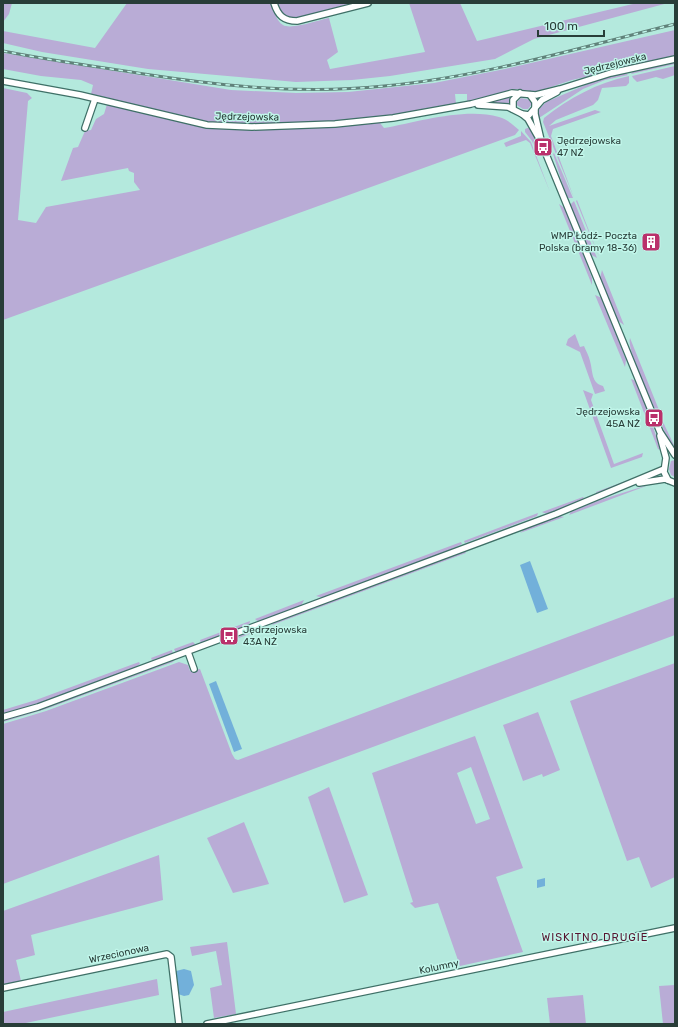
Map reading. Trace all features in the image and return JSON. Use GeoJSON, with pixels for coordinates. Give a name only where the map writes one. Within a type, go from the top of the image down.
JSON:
{"type":"FeatureCollection","features":[{"type":"Feature","properties":{"kind":"street"},"geometry":{"type":"LineString","coordinates":[[274,3],[279,14],[284,19],[297,21],[368,3]]}},
{"type":"Feature","properties":{"kind":"street","name":"Jędrzejowska"},"geometry":{"type":"LineString","coordinates":[[3,81],[95,99],[207,125],[237,127],[367,122],[471,104],[512,93],[530,95],[560,89],[611,72],[675,59]]}},
{"type":"Feature","properties":{"kind":"street","name":"Jędrzejowska"},"geometry":{"type":"LineString","coordinates":[[471,104],[513,109],[522,114],[531,113],[542,100],[560,89]]}},
{"type":"Feature","properties":{"kind":"street"},"geometry":{"type":"LineString","coordinates":[[513,109],[513,100],[520,93]]}},
{"type":"Feature","properties":{"kind":"street"},"geometry":{"type":"LineString","coordinates":[[530,95],[535,100],[535,116],[541,142]]}},
{"type":"Feature","properties":{"kind":"street"},"geometry":{"type":"LineString","coordinates":[[85,128],[95,99]]}},
{"type":"Feature","properties":{"kind":"street"},"geometry":{"type":"LineString","coordinates":[[522,114],[528,119],[541,142],[660,432],[675,456],[666,462]]}},
{"type":"Feature","properties":{"kind":"street"},"geometry":{"type":"LineString","coordinates":[[660,432],[666,462],[664,469],[668,480]]}},
{"type":"Feature","properties":{"kind":"street"},"geometry":{"type":"LineString","coordinates":[[3,718],[38,707],[188,652],[556,514],[664,469]]}},
{"type":"Feature","properties":{"kind":"street"},"geometry":{"type":"LineString","coordinates":[[625,486],[661,479],[675,482]]}},
{"type":"Feature","properties":{"kind":"street"},"geometry":{"type":"LineString","coordinates":[[188,652],[194,669]]}},
{"type":"Feature","properties":{"kind":"street","name":"Kolumny"},"geometry":{"type":"LineString","coordinates":[[207,1024],[675,928]]}},
{"type":"Feature","properties":{"kind":"street","name":"Wrzecionowa"},"geometry":{"type":"LineString","coordinates":[[3,988],[167,954],[171,957],[179,1024]]}},
{"type":"Feature","properties":{"kind":"shaded area"},"geometry":{"type":"Polygon","coordinates":[[[3,3],[12,3],[9,14],[3,22],[3,3]]]}},
{"type":"Feature","properties":{"kind":"shaded area"},"geometry":{"type":"Polygon","coordinates":[[[127,3],[272,3],[279,21],[283,25],[287,26],[298,26],[329,18],[338,52],[327,60],[330,69],[425,52],[409,3],[460,3],[477,41],[637,3],[668,3],[534,39],[495,59],[390,76],[352,80],[296,82],[148,69],[42,52],[3,43],[3,31],[95,48],[127,3]]]}},
{"type":"Feature","properties":{"kind":"shaded area"},"geometry":{"type":"Polygon","coordinates":[[[278,3],[353,3],[353,5],[328,13],[297,18],[289,17],[283,14],[280,11],[278,3]]]}},
{"type":"Feature","properties":{"kind":"shaded area"},"geometry":{"type":"Polygon","coordinates":[[[675,30],[675,57],[572,80],[536,92],[517,89],[482,100],[467,102],[467,94],[455,94],[456,104],[376,118],[384,128],[442,116],[486,114],[505,119],[519,130],[515,135],[3,320],[3,88],[27,93],[32,98],[28,101],[18,220],[36,223],[46,207],[140,190],[134,182],[134,173],[129,171],[128,168],[61,181],[73,148],[78,147],[85,131],[91,130],[96,119],[104,114],[109,98],[91,94],[93,85],[81,80],[41,76],[3,69],[3,53],[231,90],[296,93],[348,92],[434,83],[505,69],[675,30]]]}},
{"type":"Feature","properties":{"kind":"shaded area"},"geometry":{"type":"Polygon","coordinates":[[[675,62],[675,64],[631,74],[633,71],[675,62]]]}},
{"type":"Feature","properties":{"kind":"shaded area"},"geometry":{"type":"Polygon","coordinates":[[[675,66],[675,75],[663,79],[656,77],[637,82],[632,76],[675,66]]]}},
{"type":"Feature","properties":{"kind":"shaded area"},"geometry":{"type":"Polygon","coordinates":[[[625,72],[628,75],[605,80],[583,89],[539,118],[539,109],[546,102],[604,77],[625,72]]]}},
{"type":"Feature","properties":{"kind":"shaded area"},"geometry":{"type":"Polygon","coordinates":[[[629,76],[629,83],[626,86],[602,88],[598,100],[593,105],[556,120],[549,126],[595,110],[601,112],[553,129],[551,136],[574,198],[543,122],[544,118],[563,104],[584,92],[629,76]]]}},
{"type":"Feature","properties":{"kind":"shaded area"},"geometry":{"type":"Polygon","coordinates":[[[514,95],[509,105],[488,103],[488,102],[514,95]]]}},
{"type":"Feature","properties":{"kind":"shaded area"},"geometry":{"type":"Polygon","coordinates":[[[521,98],[531,100],[532,104],[528,109],[523,109],[515,104],[521,98]]]}},
{"type":"Feature","properties":{"kind":"shaded area"},"geometry":{"type":"Polygon","coordinates":[[[530,127],[538,147],[535,148],[525,132],[525,129],[530,127]]]}},
{"type":"Feature","properties":{"kind":"shaded area"},"geometry":{"type":"Polygon","coordinates":[[[521,131],[531,142],[550,192],[530,143],[526,140],[506,147],[504,143],[521,136],[521,131]]]}},
{"type":"Feature","properties":{"kind":"shaded area"},"geometry":{"type":"Polygon","coordinates":[[[554,153],[573,198],[568,198],[566,195],[553,154],[554,153]]]}},
{"type":"Feature","properties":{"kind":"shaded area"},"geometry":{"type":"Polygon","coordinates":[[[577,200],[600,259],[576,201],[577,200]]]}},
{"type":"Feature","properties":{"kind":"shaded area"},"geometry":{"type":"Polygon","coordinates":[[[574,201],[597,258],[590,254],[571,207],[571,204],[574,201]]]}},
{"type":"Feature","properties":{"kind":"shaded area"},"geometry":{"type":"Polygon","coordinates":[[[559,204],[566,209],[592,278],[592,285],[559,204]]]}},
{"type":"Feature","properties":{"kind":"shaded area"},"geometry":{"type":"Polygon","coordinates":[[[602,270],[624,325],[617,320],[600,278],[602,270]]]}},
{"type":"Feature","properties":{"kind":"shaded area"},"geometry":{"type":"Polygon","coordinates":[[[595,295],[602,298],[626,360],[625,367],[595,295]]]}},
{"type":"Feature","properties":{"kind":"shaded area"},"geometry":{"type":"Polygon","coordinates":[[[575,334],[580,347],[584,346],[588,355],[594,379],[603,386],[605,391],[595,394],[580,352],[566,345],[568,339],[575,334]]]}},
{"type":"Feature","properties":{"kind":"shaded area"},"geometry":{"type":"Polygon","coordinates":[[[630,338],[659,410],[656,411],[640,374],[632,352],[630,338]]]}},
{"type":"Feature","properties":{"kind":"shaded area"},"geometry":{"type":"Polygon","coordinates":[[[631,379],[634,380],[639,387],[661,450],[658,449],[631,379]]]}},
{"type":"Feature","properties":{"kind":"shaded area"},"geometry":{"type":"Polygon","coordinates":[[[583,390],[593,394],[591,400],[614,464],[643,453],[642,457],[611,468],[583,390]]]}},
{"type":"Feature","properties":{"kind":"shaded area"},"geometry":{"type":"Polygon","coordinates":[[[663,422],[674,445],[671,447],[661,423],[663,422]]]}},
{"type":"Feature","properties":{"kind":"shaded area"},"geometry":{"type":"Polygon","coordinates":[[[675,460],[675,477],[671,475],[669,469],[671,461],[675,460]]]}},
{"type":"Feature","properties":{"kind":"shaded area"},"geometry":{"type":"Polygon","coordinates":[[[650,472],[614,488],[596,493],[596,492],[650,472]]]}},
{"type":"Feature","properties":{"kind":"shaded area"},"geometry":{"type":"Polygon","coordinates":[[[654,483],[569,515],[571,512],[597,501],[654,483]]]}},
{"type":"Feature","properties":{"kind":"shaded area"},"geometry":{"type":"Polygon","coordinates":[[[583,497],[584,498],[569,506],[551,513],[542,512],[583,497]]]}},
{"type":"Feature","properties":{"kind":"shaded area"},"geometry":{"type":"Polygon","coordinates":[[[538,513],[537,516],[465,543],[464,541],[538,513]]]}},
{"type":"Feature","properties":{"kind":"shaded area"},"geometry":{"type":"Polygon","coordinates":[[[560,516],[564,517],[520,533],[525,529],[560,516]]]}},
{"type":"Feature","properties":{"kind":"shaded area"},"geometry":{"type":"Polygon","coordinates":[[[461,542],[462,544],[439,555],[324,598],[316,596],[461,542]]]}},
{"type":"Feature","properties":{"kind":"shaded area"},"geometry":{"type":"Polygon","coordinates":[[[465,551],[466,553],[272,625],[274,622],[465,551]]]}},
{"type":"Feature","properties":{"kind":"shaded area"},"geometry":{"type":"Polygon","coordinates":[[[675,597],[675,635],[3,884],[3,724],[46,711],[179,662],[188,665],[190,671],[200,669],[232,754],[235,759],[238,760],[675,597]]]}},
{"type":"Feature","properties":{"kind":"shaded area"},"geometry":{"type":"Polygon","coordinates":[[[304,600],[301,606],[259,622],[255,619],[304,600]]]}},
{"type":"Feature","properties":{"kind":"shaded area"},"geometry":{"type":"Polygon","coordinates":[[[250,621],[249,626],[201,644],[200,640],[250,621]]]}},
{"type":"Feature","properties":{"kind":"shaded area"},"geometry":{"type":"Polygon","coordinates":[[[264,626],[268,627],[236,639],[245,633],[264,626]]]}},
{"type":"Feature","properties":{"kind":"shaded area"},"geometry":{"type":"Polygon","coordinates":[[[193,642],[197,646],[176,653],[174,649],[193,642]]]}},
{"type":"Feature","properties":{"kind":"shaded area"},"geometry":{"type":"Polygon","coordinates":[[[172,650],[173,654],[152,660],[151,658],[172,650]]]}},
{"type":"Feature","properties":{"kind":"shaded area"},"geometry":{"type":"Polygon","coordinates":[[[175,659],[173,662],[46,709],[3,722],[3,720],[41,709],[175,659]]]}},
{"type":"Feature","properties":{"kind":"shaded area"},"geometry":{"type":"Polygon","coordinates":[[[139,662],[140,664],[132,669],[40,704],[3,715],[3,710],[36,700],[139,662]]]}},
{"type":"Feature","properties":{"kind":"shaded area"},"geometry":{"type":"Polygon","coordinates":[[[675,663],[675,877],[651,888],[639,857],[627,861],[570,701],[675,663]]]}},
{"type":"Feature","properties":{"kind":"shaded area"},"geometry":{"type":"Polygon","coordinates":[[[538,712],[560,770],[543,777],[542,774],[523,781],[503,725],[538,712]]]}},
{"type":"Feature","properties":{"kind":"shaded area"},"geometry":{"type":"Polygon","coordinates":[[[475,736],[523,868],[496,877],[523,952],[460,966],[438,903],[415,908],[410,903],[413,902],[372,773],[475,736]],[[471,767],[457,773],[476,824],[490,819],[471,767]]]}},
{"type":"Feature","properties":{"kind":"shaded area"},"geometry":{"type":"Polygon","coordinates":[[[329,787],[368,895],[344,903],[308,797],[329,787]]]}},
{"type":"Feature","properties":{"kind":"shaded area"},"geometry":{"type":"Polygon","coordinates":[[[244,822],[269,884],[233,893],[207,838],[244,822]]]}},
{"type":"Feature","properties":{"kind":"shaded area"},"geometry":{"type":"Polygon","coordinates":[[[159,855],[163,900],[31,935],[35,955],[16,960],[21,981],[3,985],[3,911],[159,855]]]}},
{"type":"Feature","properties":{"kind":"shaded area"},"geometry":{"type":"Polygon","coordinates":[[[227,942],[236,1014],[214,1018],[210,988],[222,985],[216,951],[192,956],[190,947],[227,942]]]}},
{"type":"Feature","properties":{"kind":"shaded area"},"geometry":{"type":"Polygon","coordinates":[[[157,979],[159,995],[21,1024],[3,1024],[3,1012],[157,979]]]}},
{"type":"Feature","properties":{"kind":"shaded area"},"geometry":{"type":"Polygon","coordinates":[[[675,985],[675,1024],[663,1024],[659,986],[675,985]]]}},
{"type":"Feature","properties":{"kind":"shaded area"},"geometry":{"type":"Polygon","coordinates":[[[583,995],[586,1024],[550,1024],[547,998],[583,995]]]}},
{"type":"Feature","properties":{"kind":"water"},"geometry":{"type":"Polygon","coordinates":[[[530,561],[548,609],[537,613],[520,565],[530,561]]]}},
{"type":"Feature","properties":{"kind":"water"},"geometry":{"type":"Polygon","coordinates":[[[216,681],[242,749],[234,752],[209,684],[216,681]]]}},
{"type":"Feature","properties":{"kind":"water"},"geometry":{"type":"Polygon","coordinates":[[[545,878],[545,886],[537,888],[537,880],[545,878]]]}},
{"type":"Feature","properties":{"kind":"water"},"geometry":{"type":"Polygon","coordinates":[[[184,969],[191,971],[194,985],[189,995],[184,996],[178,994],[176,971],[184,969]]]}},
{"type":"Feature","properties":{"kind":"railway"},"geometry":{"type":"LineString","coordinates":[[3,51],[189,81],[286,89],[351,89],[421,82],[494,69],[675,24]]}},
{"type":"Feature","properties":{"kind":"place","name":"Jędrzejowska 47 NŻ"},"geometry":{"type":"Point","coordinates":[543,147]}},
{"type":"Feature","properties":{"kind":"place","name":"WMP Łódź- Poczta Polska (bramy 18-36)"},"geometry":{"type":"Point","coordinates":[651,242]}},
{"type":"Feature","properties":{"kind":"place","name":"Jędrzejowska 45A NŻ"},"geometry":{"type":"Point","coordinates":[654,418]}},
{"type":"Feature","properties":{"kind":"place","name":"Jędrzejowska 43A NŻ"},"geometry":{"type":"Point","coordinates":[229,636]}},
{"type":"Feature","properties":{"kind":"district","name":"WISKITNO DRUGIE"},"geometry":{"type":"Point","coordinates":[595,937]}}]}
